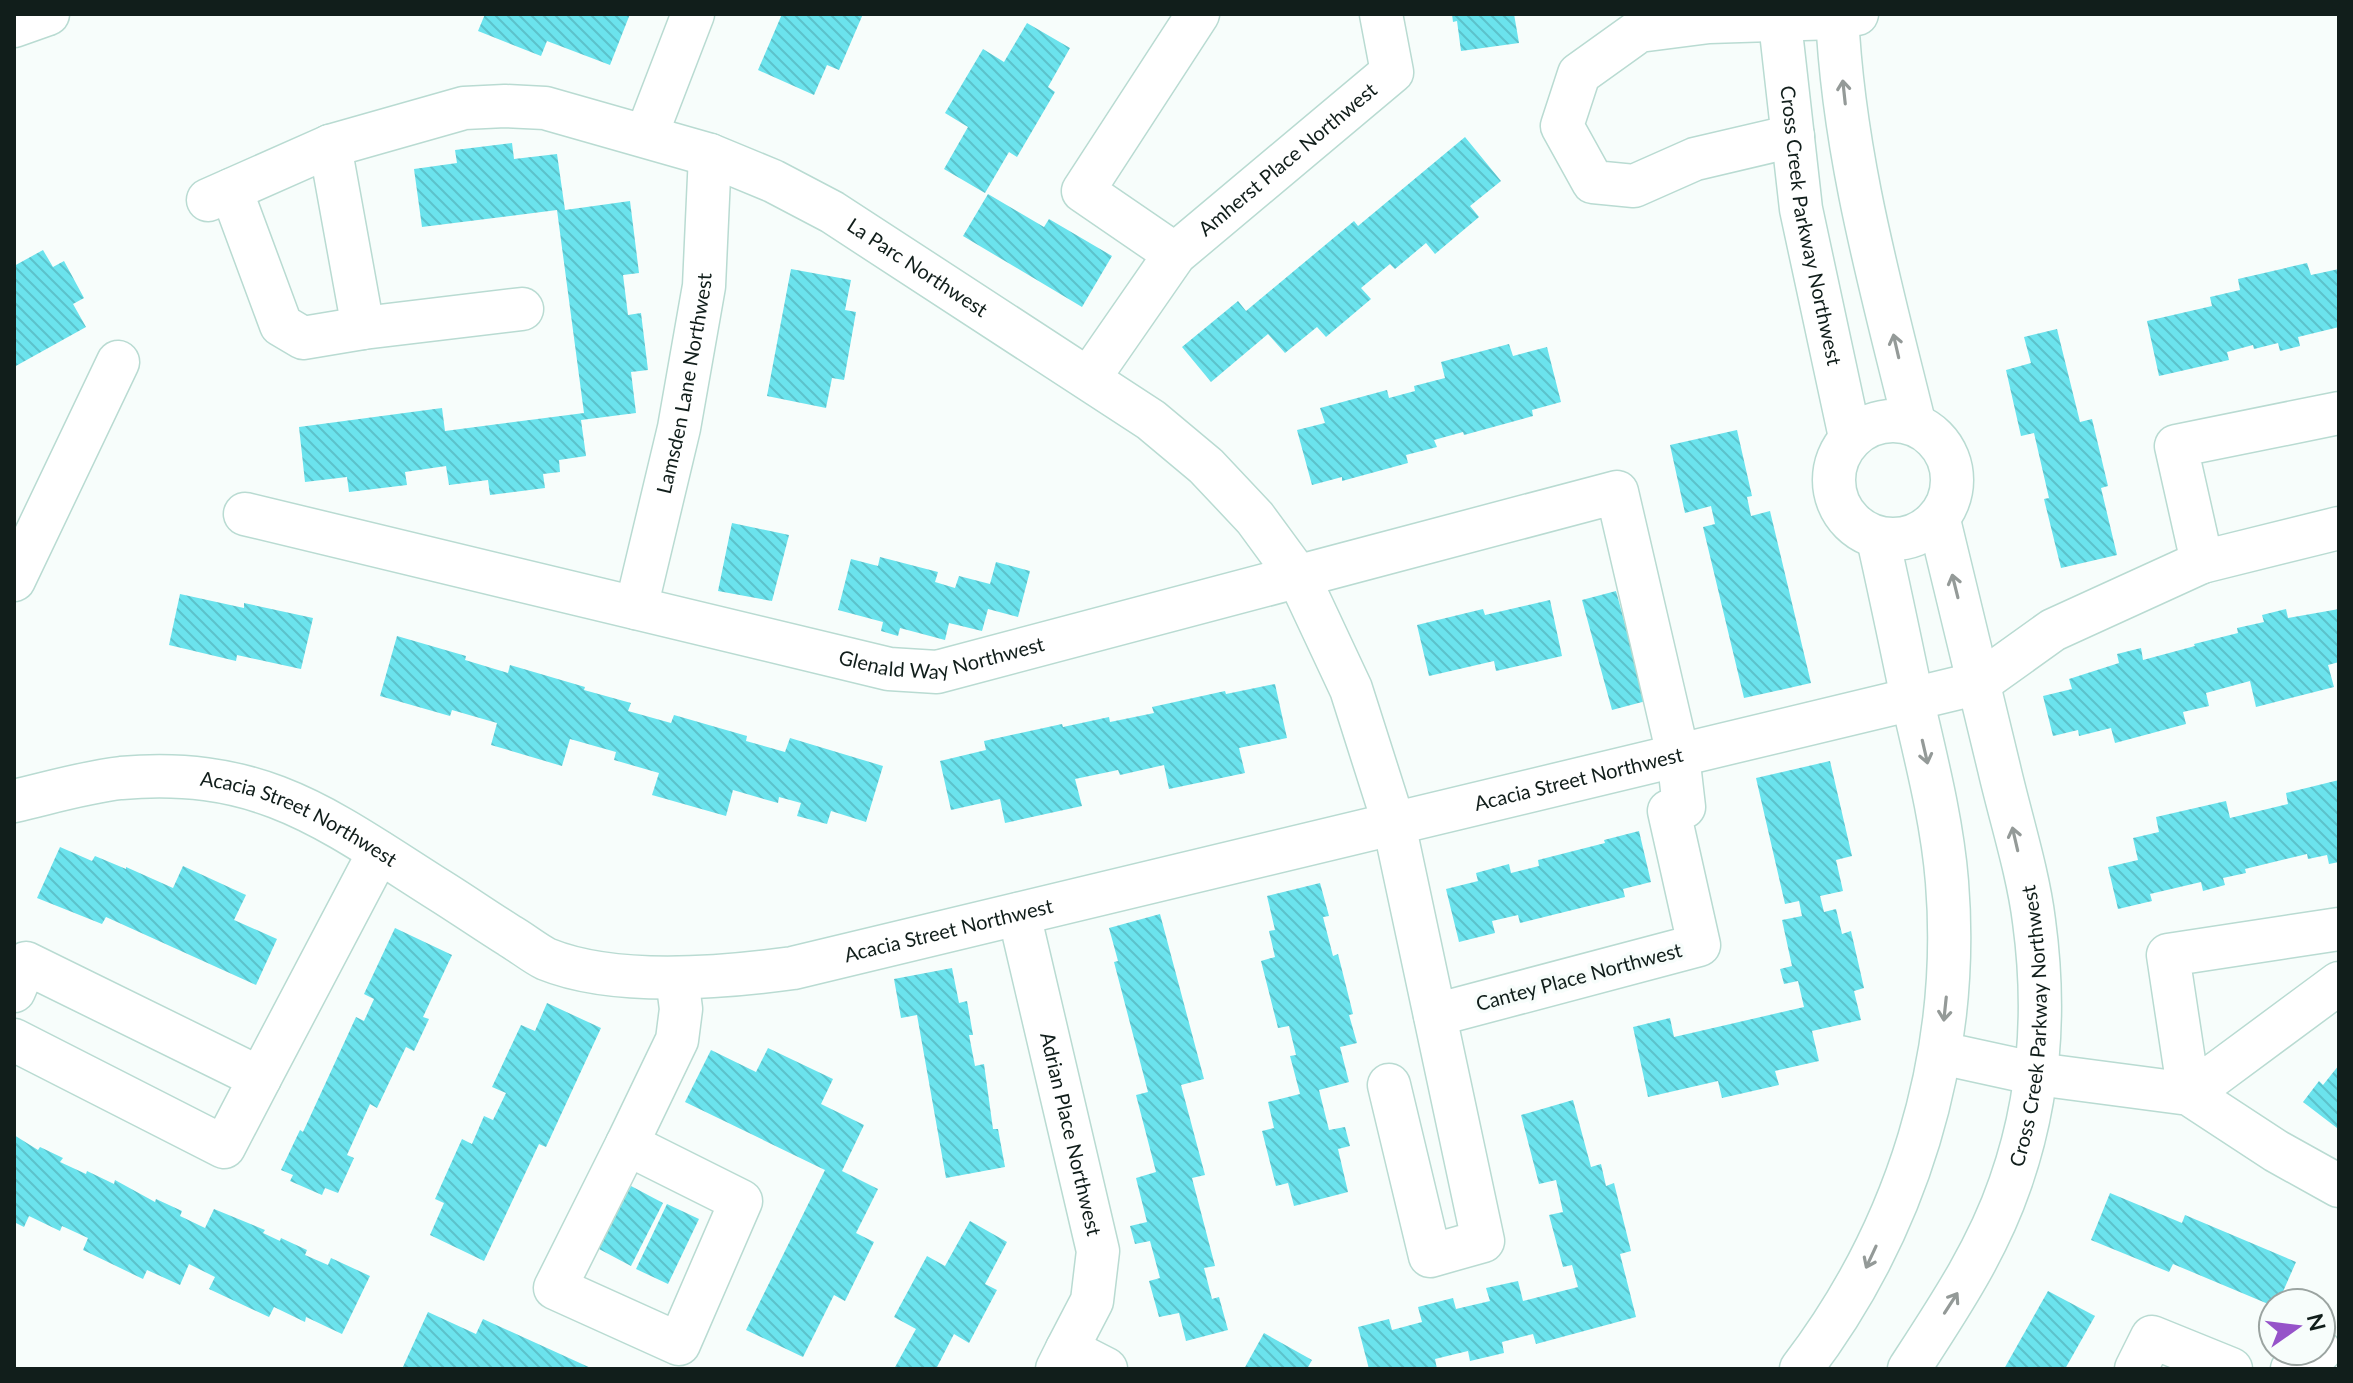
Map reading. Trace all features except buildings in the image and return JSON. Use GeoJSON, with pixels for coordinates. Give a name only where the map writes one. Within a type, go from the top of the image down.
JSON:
{"type":"FeatureCollection","features":[{"type":"Feature","properties":{"kind":"street"},"geometry":{"type":"LineString","coordinates":[[14,26],[48,14]]}},
{"type":"Feature","properties":{"kind":"street"},"geometry":{"type":"LineString","coordinates":[[646,136],[693,14]]}},
{"type":"Feature","properties":{"kind":"street"},"geometry":{"type":"LineString","coordinates":[[1175,254],[1083,191],[1198,14]]}},
{"type":"Feature","properties":{"kind":"street","name":"Amherst Place Northwest"},"geometry":{"type":"LineString","coordinates":[[1089,378],[1175,254],[1392,72],[1381,14]]}},
{"type":"Feature","properties":{"kind":"street"},"geometry":{"type":"LineString","coordinates":[[1793,136],[1695,159],[1634,186],[1593,182],[1562,126],[1579,74],[1639,31],[1709,22],[1844,15],[1844,100],[1856,180],[1912,412],[1939,439],[1952,465],[1952,495],[1939,520],[1913,537],[1878,539],[1848,520],[1834,493],[1835,463],[1848,426],[1912,412]]}},
{"type":"Feature","properties":{"kind":"street","name":"Cross Creek Parkway Northwest"},"geometry":{"type":"LineString","coordinates":[[1779,17],[1801,209],[1848,426]]}},
{"type":"Feature","properties":{"kind":"street","name":"La Parc Northwest"},"geometry":{"type":"LineString","coordinates":[[363,328],[303,338],[281,325],[220,195],[330,146],[464,108],[505,106],[545,108],[646,136],[710,155],[773,181],[832,212],[1089,378],[1151,420],[1206,466],[1255,518],[1299,578],[1351,689],[1394,824]]}},
{"type":"Feature","properties":{"kind":"street"},"geometry":{"type":"LineString","coordinates":[[330,146],[363,328],[522,309]]}},
{"type":"Feature","properties":{"kind":"street","name":"Lamsden Lane Northwest"},"geometry":{"type":"LineString","coordinates":[[636,608],[679,428],[704,286],[710,155]]}},
{"type":"Feature","properties":{"kind":"street"},"geometry":{"type":"LineString","coordinates":[[14,580],[118,362]]}},
{"type":"Feature","properties":{"kind":"street"},"geometry":{"type":"LineString","coordinates":[[2202,562],[2176,446],[2339,413]]}},
{"type":"Feature","properties":{"kind":"street","name":"Glenald Way Northwest"},"geometry":{"type":"LineString","coordinates":[[245,514],[889,669],[937,672],[1617,492],[1621,510]]}},
{"type":"Feature","properties":{"kind":"street","name":"Cantey Place Northwest"},"geometry":{"type":"LineString","coordinates":[[1435,1015],[1699,945],[1669,811],[1684,807],[1678,755],[1621,510]]}},
{"type":"Feature","properties":{"kind":"street","name":"Cross Creek Parkway Northwest"},"geometry":{"type":"LineString","coordinates":[[1909,1369],[1962,1287],[1989,1237],[2010,1183],[2037,1074],[2041,994],[2034,918],[1939,520]]}},
{"type":"Feature","properties":{"kind":"street"},"geometry":{"type":"LineString","coordinates":[[1979,683],[2053,630],[2202,562],[2339,528]]}},
{"type":"Feature","properties":{"kind":"street"},"geometry":{"type":"LineString","coordinates":[[1801,1369],[1860,1281],[1909,1174],[1927,1118],[1941,1053],[1949,969],[1948,883],[1938,808],[1878,539]]}},
{"type":"Feature","properties":{"kind":"street","name":"Acacia Street Northwest"},"geometry":{"type":"LineString","coordinates":[[14,801],[120,778],[198,777],[247,786],[290,800],[330,820],[545,958],[592,972],[677,978],[735,976],[793,968],[1979,683]]}},
{"type":"Feature","properties":{"kind":"street"},"geometry":{"type":"LineString","coordinates":[[1389,1085],[1430,1256],[1483,1241],[1394,824]]}},
{"type":"Feature","properties":{"kind":"street"},"geometry":{"type":"LineString","coordinates":[[14,1040],[224,1147],[379,852]]}},
{"type":"Feature","properties":{"kind":"street","name":"Adrian Place Northwest"},"geometry":{"type":"LineString","coordinates":[[1019,914],[1098,1251],[1092,1301],[1062,1359]]}},
{"type":"Feature","properties":{"kind":"street"},"geometry":{"type":"LineString","coordinates":[[2189,1094],[2168,955],[2339,929]]}},
{"type":"Feature","properties":{"kind":"street"},"geometry":{"type":"LineString","coordinates":[[14,991],[26,963],[260,1078]]}},
{"type":"Feature","properties":{"kind":"street"},"geometry":{"type":"LineString","coordinates":[[627,1144],[741,1201],[679,1344],[555,1288],[677,1040],[681,1009],[677,978]]}},
{"type":"Feature","properties":{"kind":"street"},"geometry":{"type":"LineString","coordinates":[[2189,1094],[2339,983]]}},
{"type":"Feature","properties":{"kind":"street"},"geometry":{"type":"LineString","coordinates":[[1941,1053],[2037,1074],[2189,1094],[2276,1151],[2339,1186]]}},
{"type":"Feature","properties":{"kind":"street"},"geometry":{"type":"LineString","coordinates":[[2136,1369],[2152,1337],[2231,1369]]}},
{"type":"Feature","properties":{"kind":"street"},"geometry":{"type":"LineString","coordinates":[[1062,1359],[1106,1369]]}}]}
